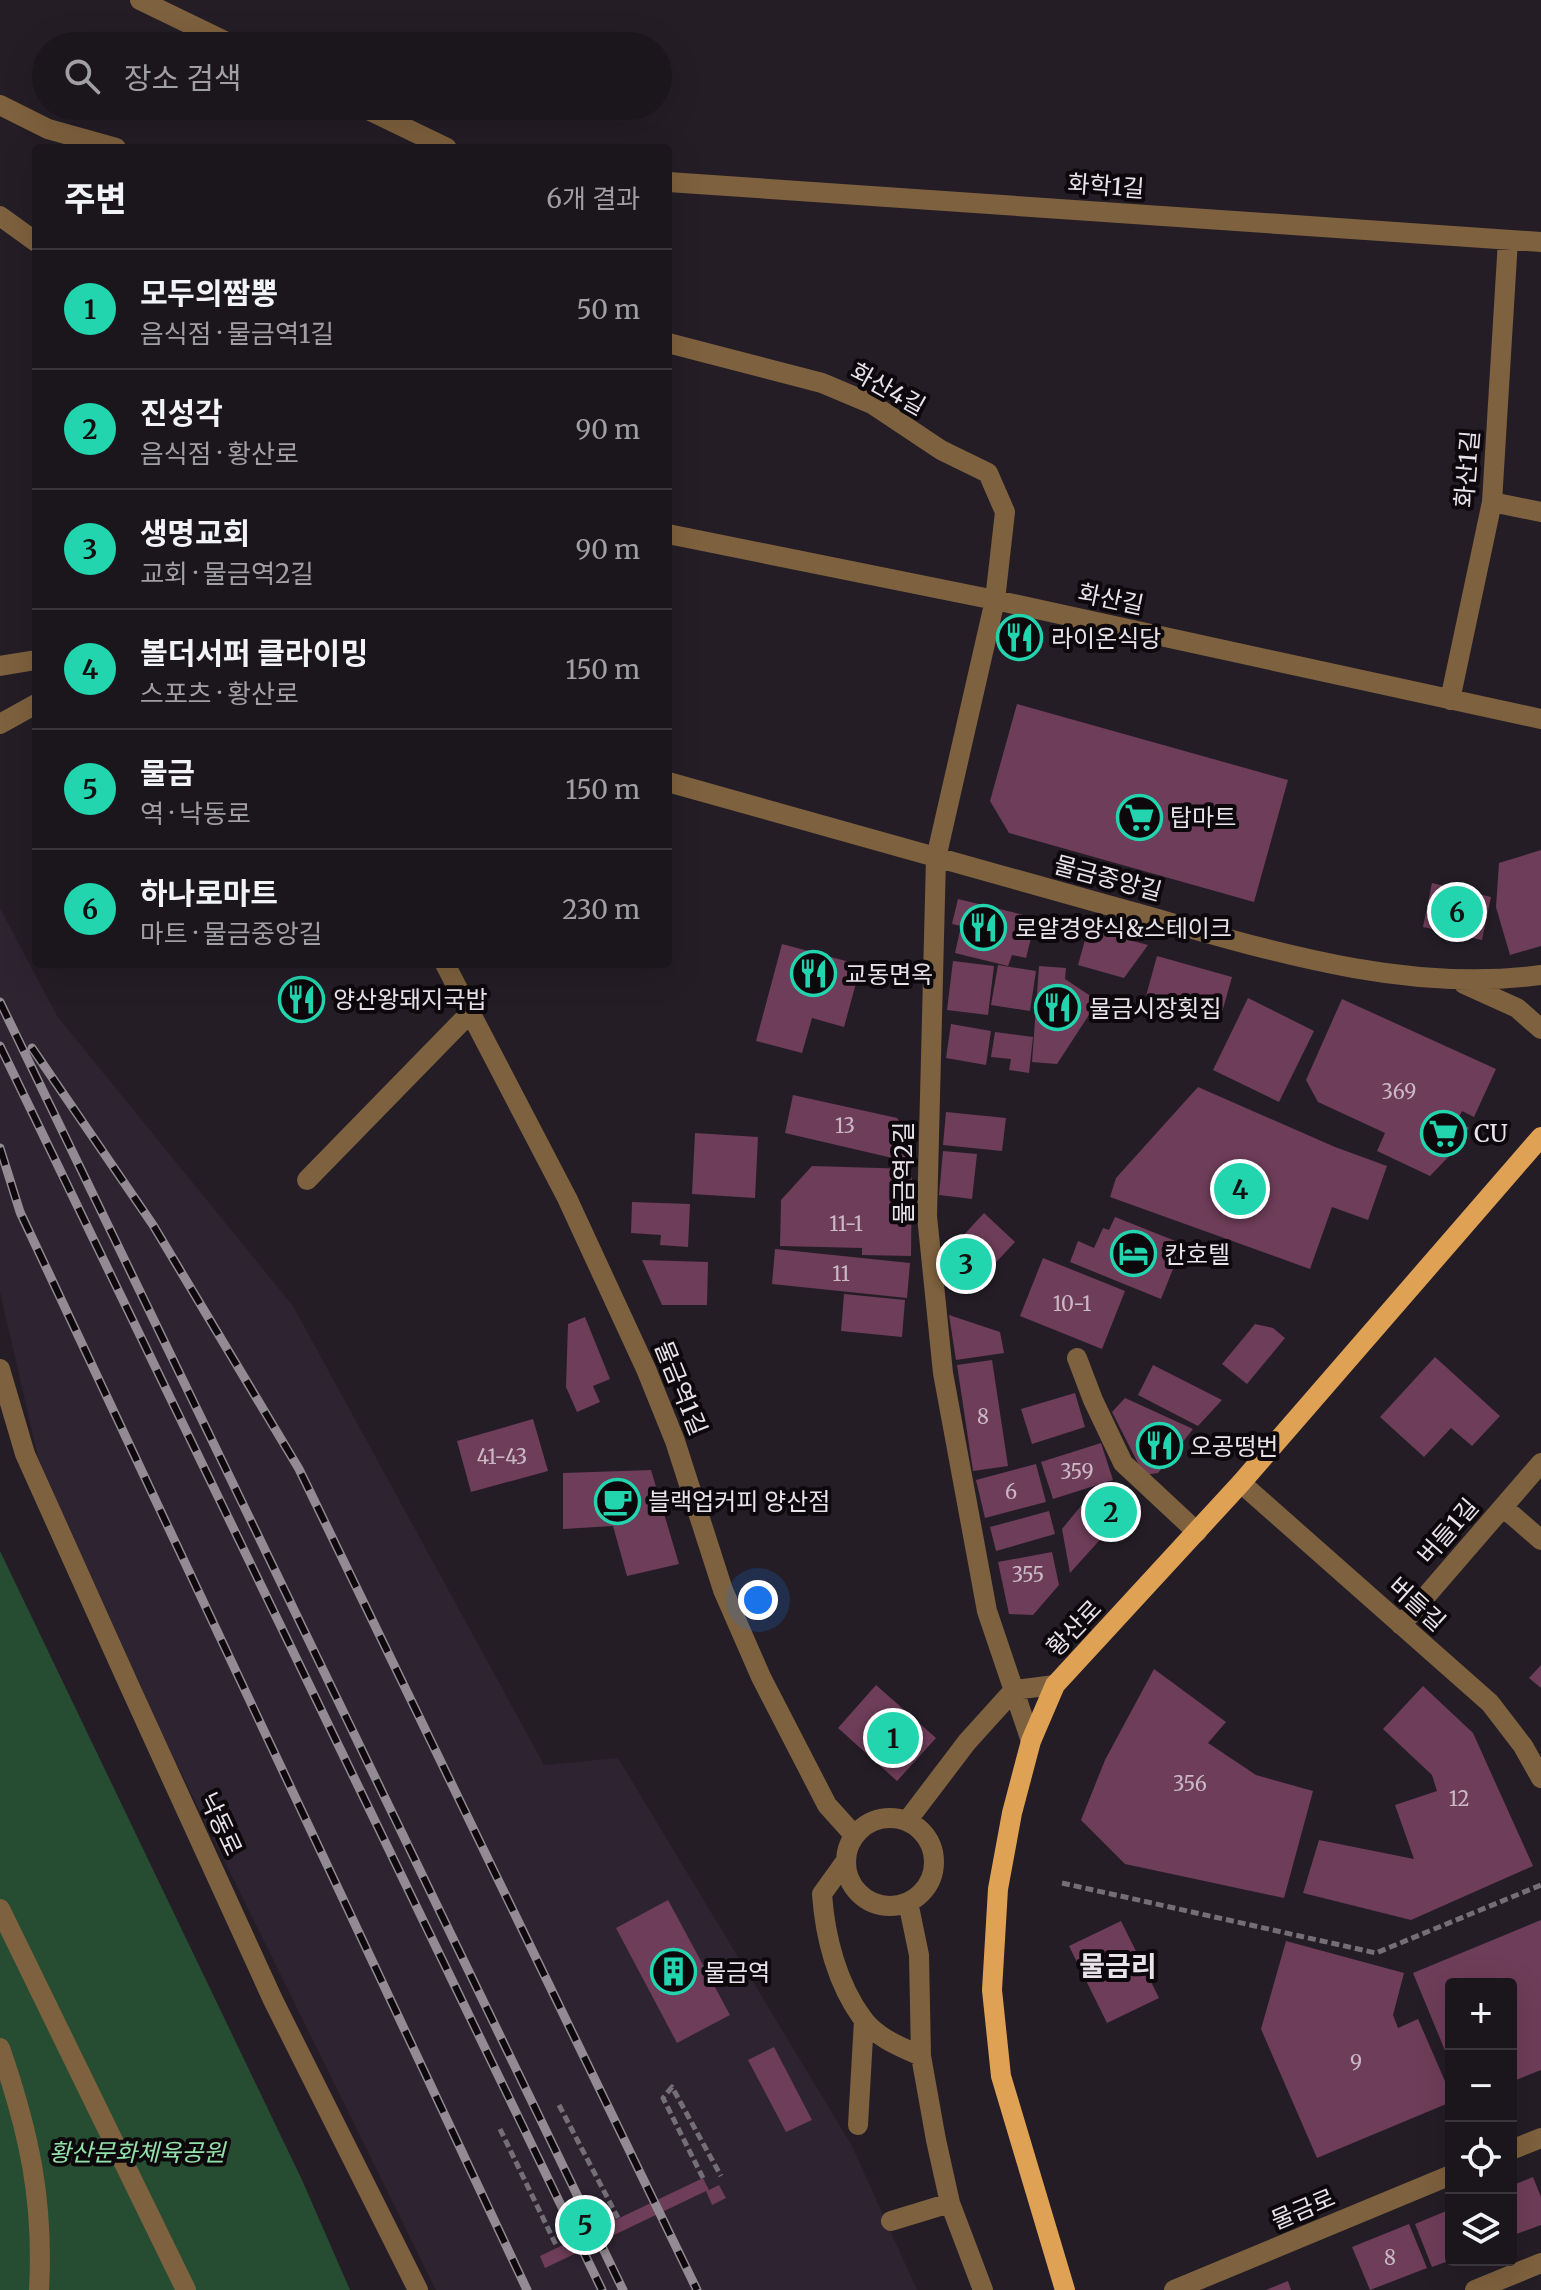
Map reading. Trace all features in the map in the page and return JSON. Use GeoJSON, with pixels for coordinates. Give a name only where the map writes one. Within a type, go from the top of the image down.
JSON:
{"type":"FeatureCollection","features":[{"type":"Feature","properties":{"kind":"main road","name":"황산로"},"geometry":{"type":"LineString","coordinates":[[1065,2290],[1001,2076],[992,1990],[998,1889],[1012,1813],[1031,1741],[1055,1685],[1241,1483],[1541,1137]]}},
{"type":"Feature","properties":{"kind":"street"},"geometry":{"type":"LineString","coordinates":[[140,0],[206,32]]}},
{"type":"Feature","properties":{"kind":"street"},"geometry":{"type":"LineString","coordinates":[[0,105],[48,129],[102,144]]}},
{"type":"Feature","properties":{"kind":"street"},"geometry":{"type":"LineString","coordinates":[[389,120],[439,144]]}},
{"type":"Feature","properties":{"kind":"street","name":"화학1길"},"geometry":{"type":"LineString","coordinates":[[672,182],[1541,242]]}},
{"type":"Feature","properties":{"kind":"street"},"geometry":{"type":"LineString","coordinates":[[0,216],[32,239]]}},
{"type":"Feature","properties":{"kind":"street","name":"화산1길"},"geometry":{"type":"LineString","coordinates":[[1450,700],[1492,502],[1508,240]]}},
{"type":"Feature","properties":{"kind":"street","name":"화산4길"},"geometry":{"type":"LineString","coordinates":[[672,344],[822,383],[872,404],[941,450],[988,473],[1005,512]]}},
{"type":"Feature","properties":{"kind":"street"},"geometry":{"type":"LineString","coordinates":[[1492,502],[1541,512]]}},
{"type":"Feature","properties":{"kind":"street","name":"물금역2길"},"geometry":{"type":"LineString","coordinates":[[1005,512],[995,600],[936,858],[927,1216],[943,1373],[984,1596],[1031,1741]]}},
{"type":"Feature","properties":{"kind":"street","name":"화산길"},"geometry":{"type":"LineString","coordinates":[[672,535],[995,600],[1541,719]]}},
{"type":"Feature","properties":{"kind":"street"},"geometry":{"type":"LineString","coordinates":[[0,666],[32,661]]}},
{"type":"Feature","properties":{"kind":"street"},"geometry":{"type":"LineString","coordinates":[[0,724],[32,706]]}},
{"type":"Feature","properties":{"kind":"street","name":"물금중앙길"},"geometry":{"type":"LineString","coordinates":[[672,783],[1299,957],[1412,977],[1508,980],[1541,975]]}},
{"type":"Feature","properties":{"kind":"street","name":"물금역1길"},"geometry":{"type":"LineString","coordinates":[[447,968],[567,1198],[646,1369],[675,1441],[723,1590],[761,1677],[827,1805],[854,1835]]}},
{"type":"Feature","properties":{"kind":"street"},"geometry":{"type":"LineString","coordinates":[[1457,980],[1517,1008],[1541,1029]]}},
{"type":"Feature","properties":{"kind":"street"},"geometry":{"type":"LineString","coordinates":[[307,1180],[470,1013]]}},
{"type":"Feature","properties":{"kind":"street"},"geometry":{"type":"LineString","coordinates":[[1077,1358],[1123,1463],[1197,1532]]}},
{"type":"Feature","properties":{"kind":"street","name":"낙동로"},"geometry":{"type":"LineString","coordinates":[[0,1369],[25,1454],[129,1685],[273,2000],[418,2290]]}},
{"type":"Feature","properties":{"kind":"street","name":"버들1길"},"geometry":{"type":"LineString","coordinates":[[1401,1625],[1541,1463]]}},
{"type":"Feature","properties":{"kind":"street","name":"버들길"},"geometry":{"type":"LineString","coordinates":[[1241,1483],[1490,1703],[1523,1746],[1541,1778]]}},
{"type":"Feature","properties":{"kind":"street","name":"버들1길"},"geometry":{"type":"LineString","coordinates":[[1503,1507],[1541,1540]]}},
{"type":"Feature","properties":{"kind":"street"},"geometry":{"type":"LineString","coordinates":[[907,1821],[967,1742],[1014,1690],[1055,1685]]}},
{"type":"Feature","properties":{"kind":"street"},"geometry":{"type":"LineString","coordinates":[[845,1862],[855,1889],[866,1899],[879,1905],[894,1906],[908,1902],[929,1883],[934,1869],[929,1841],[907,1821],[878,1819],[865,1825],[854,1835],[845,1862],[822,1894],[825,1930],[840,1976],[864,2020],[890,2042],[921,2056]]}},
{"type":"Feature","properties":{"kind":"street"},"geometry":{"type":"LineString","coordinates":[[908,1902],[919,1955],[921,2056],[950,2203],[983,2290]]}},
{"type":"Feature","properties":{"kind":"street"},"geometry":{"type":"LineString","coordinates":[[0,1909],[186,2290]]}},
{"type":"Feature","properties":{"kind":"street"},"geometry":{"type":"LineString","coordinates":[[858,2125],[864,2020]]}},
{"type":"Feature","properties":{"kind":"street"},"geometry":{"type":"LineString","coordinates":[[0,2048],[32,2156],[39,2207],[39,2290]]}},
{"type":"Feature","properties":{"kind":"street"},"geometry":{"type":"LineString","coordinates":[[1517,2148],[1541,2138]]}},
{"type":"Feature","properties":{"kind":"street","name":"물금로"},"geometry":{"type":"LineString","coordinates":[[1174,2290],[1445,2177]]}},
{"type":"Feature","properties":{"kind":"street"},"geometry":{"type":"LineString","coordinates":[[891,2221],[950,2203]]}},
{"type":"Feature","properties":{"kind":"street"},"geometry":{"type":"LineString","coordinates":[[1475,2290],[1541,2263]]}},
{"type":"Feature","properties":{"kind":"path"},"geometry":{"type":"LineString","coordinates":[[1062,1883],[1376,1953],[1541,1885]]}},
{"type":"Feature","properties":{"kind":"path"},"geometry":{"type":"LineString","coordinates":[[703,2178],[663,2098],[672,2087],[721,2176]]}},
{"type":"Feature","properties":{"kind":"path"},"geometry":{"type":"LineString","coordinates":[[559,2105],[618,2218]]}},
{"type":"Feature","properties":{"kind":"path"},"geometry":{"type":"LineString","coordinates":[[500,2129],[557,2247]]}},
{"type":"Feature","properties":{"kind":"shaded area"},"geometry":{"type":"Polygon","coordinates":[[[0,908],[57,1016],[293,1306],[544,1765],[618,1758],[852,2146],[917,2290],[436,2290],[49,1505],[0,1292],[0,908]]]}},
{"type":"Feature","properties":{"kind":"green space","name":"황산문화체육공원"},"geometry":{"type":"Polygon","coordinates":[[[0,1551],[302,2180],[350,2290],[0,2290],[0,1551]]]}},
{"type":"Feature","properties":{"kind":"building","name":"탑마트"},"geometry":{"type":"Polygon","coordinates":[[[1017,704],[1288,780],[1254,902],[1009,833],[990,801],[1017,704]]]}},
{"type":"Feature","properties":{"kind":"building"},"geometry":{"type":"Polygon","coordinates":[[[1541,850],[1541,946],[1510,955],[1496,907],[1499,863],[1541,850]]]}},
{"type":"Feature","properties":{"kind":"building"},"geometry":{"type":"Polygon","coordinates":[[[1432,883],[1491,897],[1482,940],[1423,927],[1432,883]]]}},
{"type":"Feature","properties":{"kind":"building"},"geometry":{"type":"Polygon","coordinates":[[[958,899],[1036,918],[1026,958],[1012,955],[1008,966],[955,953],[961,926],[952,924],[958,899]]]}},
{"type":"Feature","properties":{"kind":"building"},"geometry":{"type":"Polygon","coordinates":[[[1088,929],[1148,945],[1124,978],[1078,965],[1088,929]]]}},
{"type":"Feature","properties":{"kind":"building"},"geometry":{"type":"Polygon","coordinates":[[[782,944],[861,965],[844,1027],[812,1018],[802,1053],[756,1041],[782,944]]]}},
{"type":"Feature","properties":{"kind":"building"},"geometry":{"type":"Polygon","coordinates":[[[1157,956],[1232,977],[1221,1016],[1146,996],[1157,956]]]}},
{"type":"Feature","properties":{"kind":"building"},"geometry":{"type":"Polygon","coordinates":[[[953,961],[994,966],[988,1015],[947,1010],[953,961]]]}},
{"type":"Feature","properties":{"kind":"building"},"geometry":{"type":"Polygon","coordinates":[[[998,965],[1036,971],[1030,1011],[991,1005],[998,965]]]}},
{"type":"Feature","properties":{"kind":"building"},"geometry":{"type":"Polygon","coordinates":[[[1039,966],[1066,968],[1065,979],[1098,1001],[1057,1064],[1032,1062],[1039,966]]]}},
{"type":"Feature","properties":{"kind":"building"},"geometry":{"type":"Polygon","coordinates":[[[1248,998],[1314,1031],[1279,1102],[1213,1070],[1248,998]]]}},
{"type":"Feature","properties":{"kind":"building"},"geometry":{"type":"Polygon","coordinates":[[[1342,999],[1496,1069],[1474,1117],[1462,1111],[1458,1119],[1469,1128],[1454,1151],[1430,1176],[1377,1151],[1385,1133],[1318,1102],[1306,1080],[1342,999]]]}},
{"type":"Feature","properties":{"kind":"building"},"geometry":{"type":"Polygon","coordinates":[[[951,1024],[991,1031],[986,1065],[946,1058],[951,1024]]]}},
{"type":"Feature","properties":{"kind":"building"},"geometry":{"type":"Polygon","coordinates":[[[995,1032],[1033,1037],[1029,1073],[1009,1070],[1011,1059],[991,1057],[995,1032]]]}},
{"type":"Feature","properties":{"kind":"building"},"geometry":{"type":"Polygon","coordinates":[[[1198,1087],[1335,1147],[1387,1166],[1368,1220],[1332,1207],[1310,1269],[1110,1197],[1116,1178],[1198,1087]]]}},
{"type":"Feature","properties":{"kind":"building"},"geometry":{"type":"Polygon","coordinates":[[[793,1095],[897,1118],[914,1140],[914,1163],[785,1133],[793,1095]]]}},
{"type":"Feature","properties":{"kind":"building"},"geometry":{"type":"Polygon","coordinates":[[[946,1112],[1006,1118],[1002,1151],[943,1145],[946,1112]]]}},
{"type":"Feature","properties":{"kind":"building"},"geometry":{"type":"Polygon","coordinates":[[[695,1133],[758,1137],[755,1198],[692,1194],[695,1133]]]}},
{"type":"Feature","properties":{"kind":"building"},"geometry":{"type":"Polygon","coordinates":[[[943,1151],[977,1154],[972,1199],[939,1195],[943,1151]]]}},
{"type":"Feature","properties":{"kind":"building"},"geometry":{"type":"Polygon","coordinates":[[[812,1166],[912,1169],[911,1256],[862,1255],[862,1248],[780,1246],[781,1200],[812,1166]]]}},
{"type":"Feature","properties":{"kind":"building"},"geometry":{"type":"Polygon","coordinates":[[[632,1202],[690,1204],[688,1247],[660,1245],[661,1235],[631,1233],[632,1202]]]}},
{"type":"Feature","properties":{"kind":"building"},"geometry":{"type":"Polygon","coordinates":[[[984,1213],[1015,1242],[971,1289],[945,1277],[949,1251],[984,1213]]]}},
{"type":"Feature","properties":{"kind":"building"},"geometry":{"type":"Polygon","coordinates":[[[1115,1217],[1183,1244],[1161,1299],[1070,1262],[1078,1241],[1094,1248],[1103,1228],[1109,1230],[1115,1217]]]}},
{"type":"Feature","properties":{"kind":"building"},"geometry":{"type":"Polygon","coordinates":[[[775,1249],[910,1263],[907,1298],[772,1284],[775,1249]]]}},
{"type":"Feature","properties":{"kind":"building"},"geometry":{"type":"Polygon","coordinates":[[[1043,1258],[1125,1291],[1102,1349],[1020,1316],[1043,1258]]]}},
{"type":"Feature","properties":{"kind":"building"},"geometry":{"type":"Polygon","coordinates":[[[642,1260],[708,1262],[707,1305],[662,1305],[642,1260]]]}},
{"type":"Feature","properties":{"kind":"building"},"geometry":{"type":"Polygon","coordinates":[[[844,1294],[905,1300],[902,1337],[841,1331],[844,1294]]]}},
{"type":"Feature","properties":{"kind":"building"},"geometry":{"type":"Polygon","coordinates":[[[949,1315],[1000,1332],[1004,1353],[956,1360],[949,1315]]]}},
{"type":"Feature","properties":{"kind":"building"},"geometry":{"type":"Polygon","coordinates":[[[585,1317],[610,1379],[593,1386],[600,1402],[577,1412],[566,1387],[568,1324],[585,1317]]]}},
{"type":"Feature","properties":{"kind":"building"},"geometry":{"type":"Polygon","coordinates":[[[1255,1324],[1273,1328],[1285,1338],[1247,1384],[1222,1364],[1255,1324]]]}},
{"type":"Feature","properties":{"kind":"building"},"geometry":{"type":"Polygon","coordinates":[[[1435,1357],[1500,1416],[1472,1446],[1451,1428],[1424,1457],[1380,1417],[1435,1357]]]}},
{"type":"Feature","properties":{"kind":"building"},"geometry":{"type":"Polygon","coordinates":[[[992,1360],[1008,1466],[973,1471],[957,1365],[992,1360]]]}},
{"type":"Feature","properties":{"kind":"building"},"geometry":{"type":"Polygon","coordinates":[[[1153,1365],[1222,1400],[1198,1426],[1138,1395],[1153,1365]]]}},
{"type":"Feature","properties":{"kind":"building"},"geometry":{"type":"Polygon","coordinates":[[[1075,1393],[1085,1427],[1032,1444],[1021,1409],[1075,1393]]]}},
{"type":"Feature","properties":{"kind":"building"},"geometry":{"type":"Polygon","coordinates":[[[1125,1398],[1193,1429],[1158,1473],[1144,1475],[1112,1412],[1125,1398]]]}},
{"type":"Feature","properties":{"kind":"building"},"geometry":{"type":"Polygon","coordinates":[[[533,1419],[548,1471],[471,1492],[457,1441],[533,1419]]]}},
{"type":"Feature","properties":{"kind":"building"},"geometry":{"type":"Polygon","coordinates":[[[1101,1443],[1113,1480],[1053,1499],[1041,1462],[1101,1443]]]}},
{"type":"Feature","properties":{"kind":"building"},"geometry":{"type":"Polygon","coordinates":[[[1036,1464],[1046,1502],[985,1518],[976,1480],[1036,1464]]]}},
{"type":"Feature","properties":{"kind":"building"},"geometry":{"type":"Polygon","coordinates":[[[651,1470],[679,1564],[627,1576],[613,1526],[563,1529],[563,1473],[651,1470]]]}},
{"type":"Feature","properties":{"kind":"building"},"geometry":{"type":"Polygon","coordinates":[[[1126,1491],[1134,1502],[1070,1573],[1062,1529],[1085,1501],[1126,1491]]]}},
{"type":"Feature","properties":{"kind":"building"},"geometry":{"type":"Polygon","coordinates":[[[1049,1511],[1055,1534],[996,1551],[990,1527],[1049,1511]]]}},
{"type":"Feature","properties":{"kind":"building"},"geometry":{"type":"Polygon","coordinates":[[[1052,1552],[1059,1585],[1033,1615],[1009,1614],[998,1562],[1052,1552]]]}},
{"type":"Feature","properties":{"kind":"building"},"geometry":{"type":"Polygon","coordinates":[[[1541,1665],[1541,1688],[1529,1678],[1541,1665]]]}},
{"type":"Feature","properties":{"kind":"building"},"geometry":{"type":"Polygon","coordinates":[[[1154,1669],[1226,1722],[1208,1743],[1256,1775],[1313,1791],[1284,1898],[1125,1864],[1081,1820],[1105,1760],[1154,1669]]]}},
{"type":"Feature","properties":{"kind":"building"},"geometry":{"type":"Polygon","coordinates":[[[876,1685],[936,1738],[897,1781],[838,1728],[876,1685]]]}},
{"type":"Feature","properties":{"kind":"building"},"geometry":{"type":"Polygon","coordinates":[[[1423,1686],[1473,1733],[1533,1866],[1411,1920],[1303,1893],[1319,1840],[1414,1859],[1395,1805],[1437,1791],[1432,1775],[1383,1729],[1423,1686]]]}},
{"type":"Feature","properties":{"kind":"building","name":"물금역"},"geometry":{"type":"Polygon","coordinates":[[[668,1900],[730,2015],[677,2043],[616,1928],[668,1900]]]}},
{"type":"Feature","properties":{"kind":"building"},"geometry":{"type":"Polygon","coordinates":[[[1541,1920],[1541,2070],[1517,2080],[1517,1978],[1445,1978],[1445,2050],[1413,1973],[1541,1920]]]}},
{"type":"Feature","properties":{"kind":"building"},"geometry":{"type":"Polygon","coordinates":[[[1121,1921],[1159,1998],[1107,2023],[1069,1946],[1121,1921]]]}},
{"type":"Feature","properties":{"kind":"building"},"geometry":{"type":"Polygon","coordinates":[[[1286,1941],[1404,1973],[1393,2015],[1398,2028],[1418,2019],[1445,2081],[1445,2105],[1317,2158],[1261,2029],[1286,1941]]]}},
{"type":"Feature","properties":{"kind":"building"},"geometry":{"type":"Polygon","coordinates":[[[774,2047],[812,2120],[786,2132],[748,2060],[774,2047]]]}},
{"type":"Feature","properties":{"kind":"building"},"geometry":{"type":"Polygon","coordinates":[[[1533,2177],[1541,2197],[1541,2225],[1517,2234],[1517,2194],[1517,2184],[1533,2177]]]}},
{"type":"Feature","properties":{"kind":"building"},"geometry":{"type":"Polygon","coordinates":[[[703,2178],[709,2190],[719,2185],[726,2198],[712,2205],[706,2191],[545,2268],[540,2256],[703,2178]]]}},
{"type":"Feature","properties":{"kind":"building"},"geometry":{"type":"Polygon","coordinates":[[[1445,2212],[1445,2262],[1432,2267],[1415,2224],[1445,2212]]]}},
{"type":"Feature","properties":{"kind":"building"},"geometry":{"type":"Polygon","coordinates":[[[1409,2224],[1427,2268],[1370,2290],[1352,2247],[1409,2224]]]}},
{"type":"Feature","properties":{"kind":"building"},"geometry":{"type":"Polygon","coordinates":[[[1288,2281],[1291,2290],[1266,2290],[1288,2281]]]}},
{"type":"Feature","properties":{"kind":"railway"},"geometry":{"type":"LineString","coordinates":[[0,1002],[623,2290]]}},
{"type":"Feature","properties":{"kind":"railway"},"geometry":{"type":"LineString","coordinates":[[0,1046],[602,2290]]}},
{"type":"Feature","properties":{"kind":"railway"},"geometry":{"type":"LineString","coordinates":[[32,1048],[153,1225],[299,1469],[697,2290]]}},
{"type":"Feature","properties":{"kind":"railway"},"geometry":{"type":"LineString","coordinates":[[0,1148],[20,1212],[527,2290]]}},
{"type":"Feature","properties":{"kind":"place","name":"라이온식당"},"geometry":{"type":"Point","coordinates":[1020,638]}},
{"type":"Feature","properties":{"kind":"place","name":"탑마트"},"geometry":{"type":"Point","coordinates":[1139,817]}},
{"type":"Feature","properties":{"kind":"place","name":"하나로마트"},"geometry":{"type":"Point","coordinates":[1457,912]}},
{"type":"Feature","properties":{"kind":"place","name":"로얄경양식&스테이크"},"geometry":{"type":"Point","coordinates":[984,928]}},
{"type":"Feature","properties":{"kind":"place","name":"교동면옥"},"geometry":{"type":"Point","coordinates":[814,974]}},
{"type":"Feature","properties":{"kind":"place","name":"양산왕돼지국밥"},"geometry":{"type":"Point","coordinates":[302,999]}},
{"type":"Feature","properties":{"kind":"place","name":"물금시장횟집"},"geometry":{"type":"Point","coordinates":[1058,1008]}},
{"type":"Feature","properties":{"kind":"place","name":"CU"},"geometry":{"type":"Point","coordinates":[1443,1133]}},
{"type":"Feature","properties":{"kind":"place","name":"볼더서퍼 클라이밍"},"geometry":{"type":"Point","coordinates":[1240,1189]}},
{"type":"Feature","properties":{"kind":"place","name":"칸호텔"},"geometry":{"type":"Point","coordinates":[1133,1254]}},
{"type":"Feature","properties":{"kind":"place","name":"생명교회"},"geometry":{"type":"Point","coordinates":[966,1264]}},
{"type":"Feature","properties":{"kind":"place","name":"오공떵번"},"geometry":{"type":"Point","coordinates":[1159,1446]}},
{"type":"Feature","properties":{"kind":"place","name":"블랙업커피 양산점"},"geometry":{"type":"Point","coordinates":[617,1501]}},
{"type":"Feature","properties":{"kind":"place","name":"진성각"},"geometry":{"type":"Point","coordinates":[1111,1512]}},
{"type":"Feature","properties":{"kind":"place","name":"모두의짬뽕"},"geometry":{"type":"Point","coordinates":[893,1738]}},
{"type":"Feature","properties":{"kind":"place","name":"물금역"},"geometry":{"type":"Point","coordinates":[673,1972]}},
{"type":"Feature","properties":{"kind":"place","name":"물금"},"geometry":{"type":"Point","coordinates":[585,2225]}},
{"type":"Feature","properties":{"kind":"district","name":"물금리"},"geometry":{"type":"Point","coordinates":[1118,1966]}}]}
